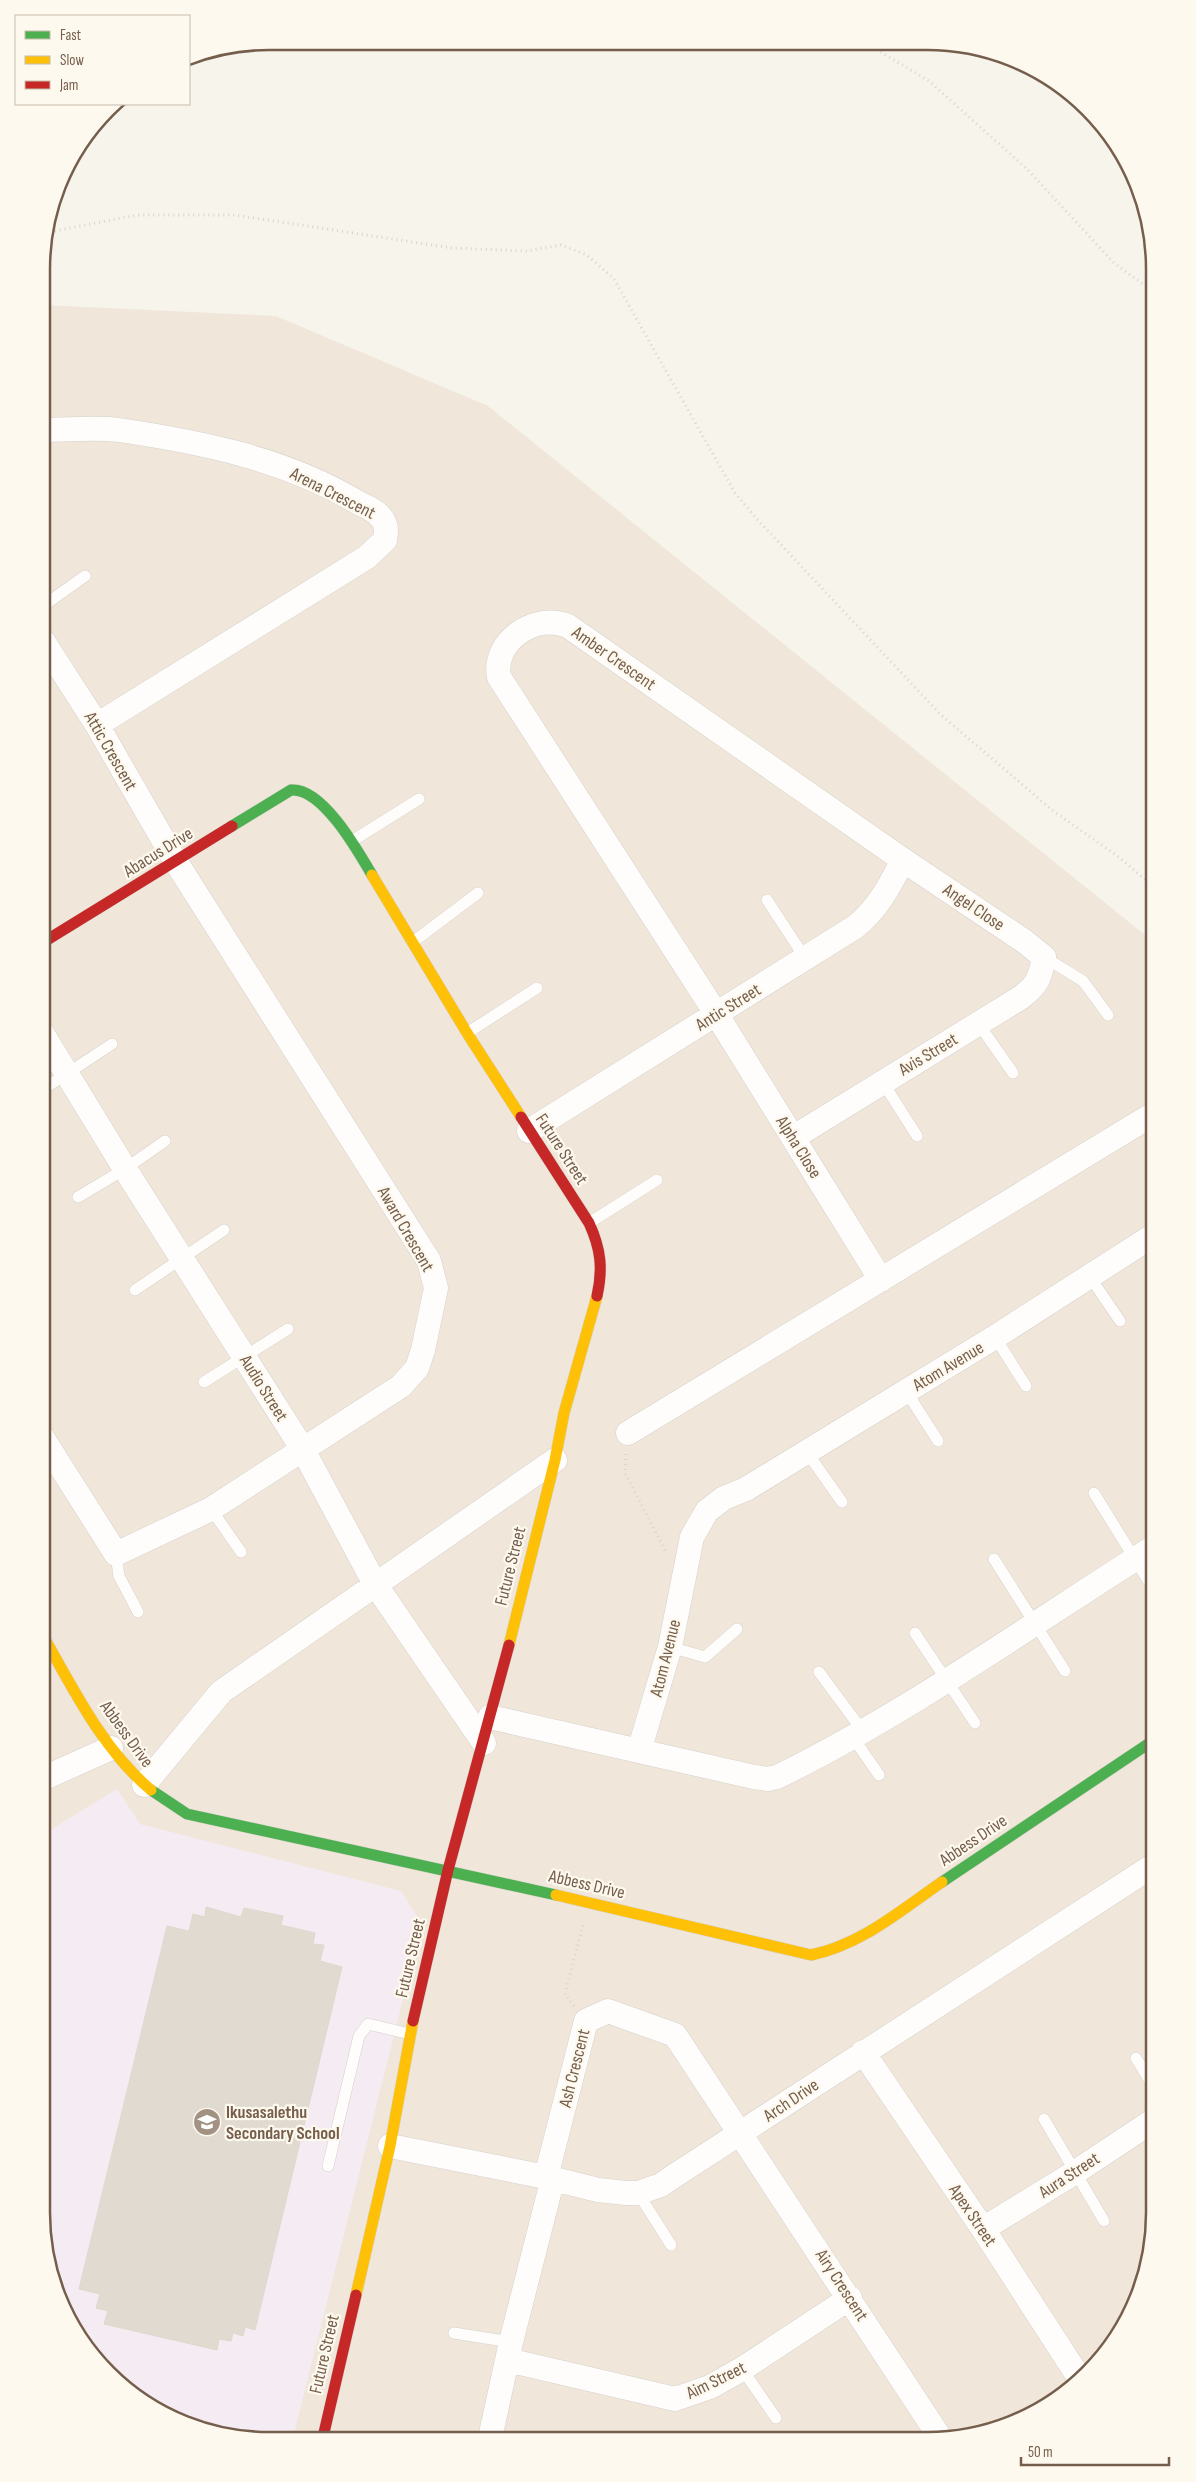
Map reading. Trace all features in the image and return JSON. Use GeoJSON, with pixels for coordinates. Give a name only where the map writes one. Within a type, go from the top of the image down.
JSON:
{"type":"FeatureCollection","features":[{"type":"Feature","properties":{"kind":"street","name":"Arena Crescent"},"geometry":{"type":"LineString","coordinates":[[50,430],[116,430],[196,443],[266,461],[293,470],[352,499],[380,516],[385,523],[385,540],[367,557],[98,725]]}},
{"type":"Feature","properties":{"kind":"street","name":"Amber Crescent"},"geometry":{"type":"LineString","coordinates":[[716,1015],[499,677],[497,666],[500,652],[519,633],[541,623],[560,623],[568,626],[903,860]]}},
{"type":"Feature","properties":{"kind":"street","name":"Attic Crescent"},"geometry":{"type":"LineString","coordinates":[[50,653],[98,725],[176,862]]}},
{"type":"Feature","properties":{"kind":"street","name":"Abacus Drive"},"geometry":{"type":"LineString","coordinates":[[50,938],[291,790]]}},
{"type":"Feature","properties":{"kind":"street","name":"Future Street"},"geometry":{"type":"LineString","coordinates":[[291,790],[300,790],[316,798],[352,840],[467,1033],[589,1223],[598,1242],[601,1276],[592,1317],[564,1412],[555,1460],[484,1743],[448,1870],[410,2034],[390,2146],[324,2432]]}},
{"type":"Feature","properties":{"kind":"street","name":"Angel Close"},"geometry":{"type":"LineString","coordinates":[[903,860],[1024,941],[1044,957]]}},
{"type":"Feature","properties":{"kind":"street","name":"Antic Street"},"geometry":{"type":"LineString","coordinates":[[529,1131],[855,927],[870,916],[903,860]]}},
{"type":"Feature","properties":{"kind":"street","name":"Award Crescent"},"geometry":{"type":"LineString","coordinates":[[116,1554],[211,1509],[302,1448],[401,1386],[414,1373],[423,1350],[436,1288],[430,1261],[176,862]]}},
{"type":"Feature","properties":{"kind":"street","name":"Avis Street"},"geometry":{"type":"LineString","coordinates":[[794,1137],[1034,988],[1041,973],[1044,957]]}},
{"type":"Feature","properties":{"kind":"street","name":"Alpha Close"},"geometry":{"type":"LineString","coordinates":[[716,1015],[794,1137],[881,1280]]}},
{"type":"Feature","properties":{"kind":"street","name":"Audio Street"},"geometry":{"type":"LineString","coordinates":[[50,1045],[125,1169],[302,1448],[375,1584],[484,1743]]}},
{"type":"Feature","properties":{"kind":"street"},"geometry":{"type":"LineString","coordinates":[[628,1434],[1146,1118]]}},
{"type":"Feature","properties":{"kind":"street","name":"Atom Avenue"},"geometry":{"type":"LineString","coordinates":[[640,1751],[670,1647],[692,1537],[707,1511],[724,1498],[746,1489],[995,1337],[1146,1240]]}},
{"type":"Feature","properties":{"kind":"street"},"geometry":{"type":"LineString","coordinates":[[50,1450],[116,1554]]}},
{"type":"Feature","properties":{"kind":"street"},"geometry":{"type":"LineString","coordinates":[[144,1785],[221,1692],[555,1460]]}},
{"type":"Feature","properties":{"kind":"street"},"geometry":{"type":"LineString","coordinates":[[490,1718],[768,1779],[786,1772],[857,1733],[946,1680],[1146,1552]]}},
{"type":"Feature","properties":{"kind":"street","name":"Abbess Drive"},"geometry":{"type":"LineString","coordinates":[[50,1647],[112,1748],[144,1785],[173,1808],[200,1818],[448,1870],[786,1950],[811,1954],[831,1951],[853,1942],[1146,1745]]}},
{"type":"Feature","properties":{"kind":"street"},"geometry":{"type":"LineString","coordinates":[[50,1775],[112,1748]]}},
{"type":"Feature","properties":{"kind":"street","name":"Arch Drive"},"geometry":{"type":"LineString","coordinates":[[390,2146],[550,2178],[598,2190],[638,2194],[661,2185],[1146,1869]]}},
{"type":"Feature","properties":{"kind":"street","name":"Ash Crescent"},"geometry":{"type":"LineString","coordinates":[[550,2178],[586,2021],[608,2011],[675,2035],[741,2133]]}},
{"type":"Feature","properties":{"kind":"street","name":"Apex Street"},"geometry":{"type":"LineString","coordinates":[[863,2052],[983,2229],[1076,2373]]}},
{"type":"Feature","properties":{"kind":"street","name":"Aura Street"},"geometry":{"type":"LineString","coordinates":[[983,2229],[1074,2173],[1146,2125]]}},
{"type":"Feature","properties":{"kind":"street","name":"Airy Crescent"},"geometry":{"type":"LineString","coordinates":[[741,2133],[936,2432]]}},
{"type":"Feature","properties":{"kind":"street"},"geometry":{"type":"LineString","coordinates":[[491,2432],[550,2178]]}},
{"type":"Feature","properties":{"kind":"street","name":"Aim Street"},"geometry":{"type":"LineString","coordinates":[[509,2351],[675,2399],[710,2386],[742,2369],[850,2298]]}},
{"type":"Feature","properties":{"kind":"lane"},"geometry":{"type":"LineString","coordinates":[[50,601],[85,576]]}},
{"type":"Feature","properties":{"kind":"lane"},"geometry":{"type":"LineString","coordinates":[[352,840],[419,799]]}},
{"type":"Feature","properties":{"kind":"lane"},"geometry":{"type":"LineString","coordinates":[[413,942],[478,893]]}},
{"type":"Feature","properties":{"kind":"lane"},"geometry":{"type":"LineString","coordinates":[[767,900],[805,958]]}},
{"type":"Feature","properties":{"kind":"lane"},"geometry":{"type":"LineString","coordinates":[[1044,957],[1083,981],[1108,1015]]}},
{"type":"Feature","properties":{"kind":"lane"},"geometry":{"type":"LineString","coordinates":[[467,1033],[537,988]]}},
{"type":"Feature","properties":{"kind":"lane"},"geometry":{"type":"LineString","coordinates":[[978,1023],[1013,1073]]}},
{"type":"Feature","properties":{"kind":"lane"},"geometry":{"type":"LineString","coordinates":[[50,1084],[112,1044]]}},
{"type":"Feature","properties":{"kind":"lane"},"geometry":{"type":"LineString","coordinates":[[882,1081],[917,1136]]}},
{"type":"Feature","properties":{"kind":"lane"},"geometry":{"type":"LineString","coordinates":[[78,1197],[125,1169],[165,1141]]}},
{"type":"Feature","properties":{"kind":"lane"},"geometry":{"type":"LineString","coordinates":[[589,1223],[657,1180]]}},
{"type":"Feature","properties":{"kind":"lane"},"geometry":{"type":"LineString","coordinates":[[135,1290],[224,1230]]}},
{"type":"Feature","properties":{"kind":"lane"},"geometry":{"type":"LineString","coordinates":[[1090,1277],[1120,1320]]}},
{"type":"Feature","properties":{"kind":"lane"},"geometry":{"type":"LineString","coordinates":[[204,1382],[288,1328]]}},
{"type":"Feature","properties":{"kind":"lane"},"geometry":{"type":"LineString","coordinates":[[995,1337],[1026,1386]]}},
{"type":"Feature","properties":{"kind":"lane"},"geometry":{"type":"LineString","coordinates":[[906,1391],[938,1441]]}},
{"type":"Feature","properties":{"kind":"lane"},"geometry":{"type":"LineString","coordinates":[[806,1451],[842,1502]]}},
{"type":"Feature","properties":{"kind":"lane"},"geometry":{"type":"LineString","coordinates":[[1094,1492],[1146,1577]]}},
{"type":"Feature","properties":{"kind":"lane"},"geometry":{"type":"LineString","coordinates":[[211,1509],[241,1552]]}},
{"type":"Feature","properties":{"kind":"lane"},"geometry":{"type":"LineString","coordinates":[[116,1554],[119,1576],[138,1612]]}},
{"type":"Feature","properties":{"kind":"lane"},"geometry":{"type":"LineString","coordinates":[[994,1559],[1065,1671]]}},
{"type":"Feature","properties":{"kind":"lane"},"geometry":{"type":"LineString","coordinates":[[670,1647],[705,1656],[737,1629]]}},
{"type":"Feature","properties":{"kind":"lane"},"geometry":{"type":"LineString","coordinates":[[916,1633],[975,1723]]}},
{"type":"Feature","properties":{"kind":"lane"},"geometry":{"type":"LineString","coordinates":[[819,1672],[857,1733],[879,1775]]}},
{"type":"Feature","properties":{"kind":"lane"},"geometry":{"type":"LineString","coordinates":[[328,2166],[358,2036],[368,2024],[410,2034]]}},
{"type":"Feature","properties":{"kind":"lane"},"geometry":{"type":"LineString","coordinates":[[1136,2058],[1146,2075]]}},
{"type":"Feature","properties":{"kind":"lane"},"geometry":{"type":"LineString","coordinates":[[1044,2120],[1104,2221]]}},
{"type":"Feature","properties":{"kind":"lane"},"geometry":{"type":"LineString","coordinates":[[638,2194],[671,2246]]}},
{"type":"Feature","properties":{"kind":"lane"},"geometry":{"type":"LineString","coordinates":[[454,2333],[509,2351]]}},
{"type":"Feature","properties":{"kind":"lane"},"geometry":{"type":"LineString","coordinates":[[742,2369],[776,2418]]}},
{"type":"Feature","properties":{"kind":"path"},"geometry":{"type":"LineString","coordinates":[[878,50],[929,81],[1027,170],[1114,262],[1146,285]]}},
{"type":"Feature","properties":{"kind":"path"},"geometry":{"type":"LineString","coordinates":[[53,231],[138,215],[235,215],[452,248],[526,250],[561,245],[587,256],[614,279],[735,493],[755,517],[941,715],[1052,810],[1120,858],[1146,880]]}},
{"type":"Feature","properties":{"kind":"path"},"geometry":{"type":"LineString","coordinates":[[628,1434],[625,1473],[666,1552],[686,1563]]}},
{"type":"Feature","properties":{"kind":"path"},"geometry":{"type":"LineString","coordinates":[[586,2021],[565,1994],[588,1902]]}},
{"type":"Feature","properties":{"kind":"shaded area"},"geometry":{"type":"Polygon","coordinates":[[[50,305],[276,316],[488,406],[1146,936],[1146,2227],[1139,2270],[1129,2297],[1109,2335],[1092,2357],[1071,2378],[1049,2395],[1011,2415],[984,2425],[941,2432],[255,2432],[226,2428],[185,2415],[160,2403],[136,2387],[114,2368],[95,2346],[79,2322],[57,2270],[50,2227],[50,305]]]}},
{"type":"Feature","properties":{"kind":"shaded area","name":"Ikusasalethu Secondary School"},"geometry":{"type":"Polygon","coordinates":[[[117,1789],[140,1824],[401,1891],[422,1924],[294,2432],[255,2432],[212,2425],[160,2403],[125,2378],[104,2357],[87,2335],[67,2297],[57,2270],[50,2227],[50,1830],[117,1789]]]}},
{"type":"Feature","properties":{"kind":"building"},"geometry":{"type":"Polygon","coordinates":[[[206,1907],[241,1917],[244,1908],[283,1916],[281,1925],[315,1933],[313,1944],[324,1945],[320,1961],[342,1967],[255,2330],[245,2327],[243,2336],[233,2333],[231,2341],[219,2339],[217,2350],[104,2324],[108,2311],[96,2308],[100,2294],[79,2289],[167,1926],[189,1931],[193,1914],[205,1917],[206,1907]]]}},
{"type":"Feature","properties":{"kind":"traffic: fast"},"geometry":{"type":"LineString","coordinates":[[232,826],[291,790],[303,792],[327,809],[338,822],[372,875]]}},
{"type":"Feature","properties":{"kind":"traffic: fast"},"geometry":{"type":"LineString","coordinates":[[942,1882],[1146,1745]]}},
{"type":"Feature","properties":{"kind":"traffic: fast"},"geometry":{"type":"LineString","coordinates":[[151,1790],[187,1814],[556,1895]]}},
{"type":"Feature","properties":{"kind":"traffic: slow"},"geometry":{"type":"LineString","coordinates":[[372,875],[467,1033],[521,1117]]}},
{"type":"Feature","properties":{"kind":"traffic: slow"},"geometry":{"type":"LineString","coordinates":[[509,1645],[555,1460],[564,1413],[597,1296]]}},
{"type":"Feature","properties":{"kind":"traffic: slow"},"geometry":{"type":"LineString","coordinates":[[50,1648],[103,1737],[134,1774],[151,1790]]}},
{"type":"Feature","properties":{"kind":"traffic: slow"},"geometry":{"type":"LineString","coordinates":[[556,1895],[811,1955],[829,1950],[864,1935],[942,1882]]}},
{"type":"Feature","properties":{"kind":"traffic: slow"},"geometry":{"type":"LineString","coordinates":[[356,2295],[390,2146],[413,2021]]}},
{"type":"Feature","properties":{"kind":"traffic: jam"},"geometry":{"type":"LineString","coordinates":[[50,938],[232,826]]}},
{"type":"Feature","properties":{"kind":"traffic: jam"},"geometry":{"type":"LineString","coordinates":[[521,1117],[593,1232],[600,1259],[597,1296]]}},
{"type":"Feature","properties":{"kind":"traffic: jam"},"geometry":{"type":"LineString","coordinates":[[413,2021],[448,1870],[509,1645]]}},
{"type":"Feature","properties":{"kind":"traffic: jam"},"geometry":{"type":"LineString","coordinates":[[324,2432],[356,2295]]}},
{"type":"Feature","properties":{"kind":"place","name":"Ikusasalethu Secondary School"},"geometry":{"type":"Point","coordinates":[207,2122]}}]}
